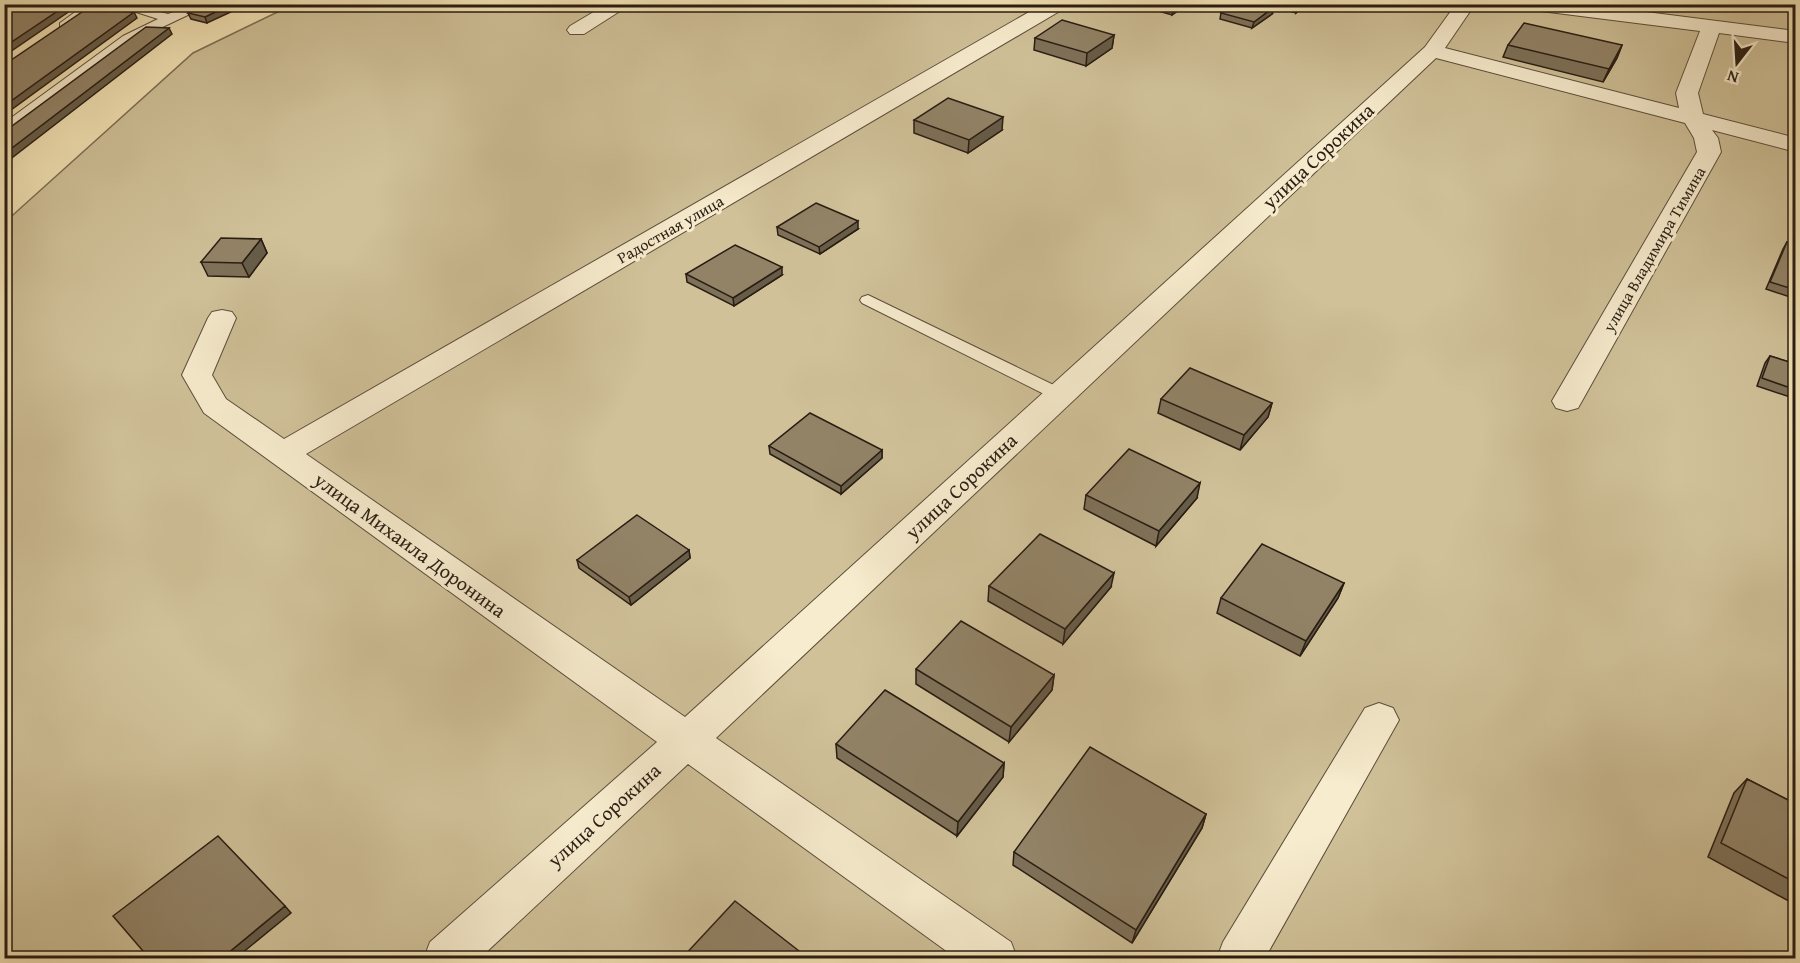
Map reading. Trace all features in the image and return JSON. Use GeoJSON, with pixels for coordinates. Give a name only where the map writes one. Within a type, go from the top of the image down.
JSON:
{"type":"FeatureCollection","features":[{"type":"Feature","properties":{"kind":"street"},"geometry":{"type":"LineString","coordinates":[[577,30],[622,4]]}},
{"type":"Feature","properties":{"kind":"street","name":"Радостная улица"},"geometry":{"type":"LineString","coordinates":[[282,454],[1058,4]]}},
{"type":"Feature","properties":{"kind":"street","name":"улица Сорокина"},"geometry":{"type":"LineString","coordinates":[[447,958],[685,742],[1431,51],[1466,4]]}},
{"type":"Feature","properties":{"kind":"street"},"geometry":{"type":"LineString","coordinates":[[1533,4],[1796,37]]}},
{"type":"Feature","properties":{"kind":"street","name":"улица Владимира Тимина"},"geometry":{"type":"LineString","coordinates":[[1567,401],[1709,152],[1706,138],[1693,118],[1688,93],[1711,27]]}},
{"type":"Feature","properties":{"kind":"street"},"geometry":{"type":"LineString","coordinates":[[1431,51],[1796,144]]}},
{"type":"Feature","properties":{"kind":"street","name":"улица Михаила Доронина"},"geometry":{"type":"LineString","coordinates":[[222,318],[197,375],[214,406],[685,742],[994,958]]}},
{"type":"Feature","properties":{"kind":"street"},"geometry":{"type":"LineString","coordinates":[[1240,958],[1379,720]]}},
{"type":"Feature","properties":{"kind":"lane"},"geometry":{"type":"LineString","coordinates":[[4,12],[16,4]]}},
{"type":"Feature","properties":{"kind":"lane"},"geometry":{"type":"LineString","coordinates":[[49,35],[94,4]]}},
{"type":"Feature","properties":{"kind":"lane"},"geometry":{"type":"LineString","coordinates":[[4,130],[127,39],[169,18],[206,4]]}},
{"type":"Feature","properties":{"kind":"lane"},"geometry":{"type":"LineString","coordinates":[[118,5],[169,18]]}},
{"type":"Feature","properties":{"kind":"lane"},"geometry":{"type":"LineString","coordinates":[[868,300],[1060,395]]}},
{"type":"Feature","properties":{"kind":"shaded area"},"geometry":{"type":"Polygon","coordinates":[[[292,5],[1795,5],[1795,958],[5,958],[4,223],[193,53],[292,5]]]}},
{"type":"Feature","properties":{"kind":"building"},"geometry":{"type":"Polygon","coordinates":[[[17,4],[68,4],[4,47],[4,12],[17,4]]]}},
{"type":"Feature","properties":{"kind":"building"},"geometry":{"type":"Polygon","coordinates":[[[207,4],[232,4],[205,17],[188,13],[207,4]]]}},
{"type":"Feature","properties":{"kind":"building"},"geometry":{"type":"Polygon","coordinates":[[[1233,4],[1263,4],[1274,7],[1254,22],[1221,13],[1233,4]]]}},
{"type":"Feature","properties":{"kind":"building"},"geometry":{"type":"Polygon","coordinates":[[[85,10],[134,12],[4,106],[4,65],[85,10]]]}},
{"type":"Feature","properties":{"kind":"building"},"geometry":{"type":"Polygon","coordinates":[[[1062,20],[1114,35],[1087,53],[1035,38],[1062,20]]]}},
{"type":"Feature","properties":{"kind":"building"},"geometry":{"type":"Polygon","coordinates":[[[1524,23],[1622,45],[1609,69],[1508,45],[1524,23]]]}},
{"type":"Feature","properties":{"kind":"building"},"geometry":{"type":"Polygon","coordinates":[[[146,27],[169,28],[4,154],[4,132],[146,27]]]}},
{"type":"Feature","properties":{"kind":"building"},"geometry":{"type":"Polygon","coordinates":[[[948,98],[1003,117],[969,140],[914,120],[948,98]]]}},
{"type":"Feature","properties":{"kind":"building"},"geometry":{"type":"Polygon","coordinates":[[[816,203],[858,221],[819,247],[777,227],[816,203]]]}},
{"type":"Feature","properties":{"kind":"building"},"geometry":{"type":"Polygon","coordinates":[[[221,238],[261,239],[242,263],[201,262],[221,238]]]}},
{"type":"Feature","properties":{"kind":"building"},"geometry":{"type":"Polygon","coordinates":[[[1787,242],[1796,245],[1796,290],[1770,282],[1787,242]]]}},
{"type":"Feature","properties":{"kind":"building"},"geometry":{"type":"Polygon","coordinates":[[[735,245],[782,267],[733,298],[686,274],[735,245]]]}},
{"type":"Feature","properties":{"kind":"building"},"geometry":{"type":"Polygon","coordinates":[[[1770,356],[1796,364],[1796,390],[1762,378],[1770,356]]]}},
{"type":"Feature","properties":{"kind":"building"},"geometry":{"type":"Polygon","coordinates":[[[1190,368],[1272,403],[1244,435],[1161,399],[1190,368]]]}},
{"type":"Feature","properties":{"kind":"building"},"geometry":{"type":"Polygon","coordinates":[[[810,413],[882,450],[841,486],[769,446],[810,413]]]}},
{"type":"Feature","properties":{"kind":"building"},"geometry":{"type":"Polygon","coordinates":[[[1129,449],[1200,483],[1159,531],[1086,495],[1129,449]]]}},
{"type":"Feature","properties":{"kind":"building"},"geometry":{"type":"Polygon","coordinates":[[[637,515],[689,550],[629,597],[577,560],[637,515]]]}},
{"type":"Feature","properties":{"kind":"building"},"geometry":{"type":"Polygon","coordinates":[[[1040,534],[1114,573],[1065,629],[989,586],[1040,534]]]}},
{"type":"Feature","properties":{"kind":"building"},"geometry":{"type":"Polygon","coordinates":[[[1262,544],[1344,583],[1306,641],[1221,598],[1262,544]]]}},
{"type":"Feature","properties":{"kind":"building"},"geometry":{"type":"Polygon","coordinates":[[[961,621],[1054,675],[1011,727],[916,669],[961,621]]]}},
{"type":"Feature","properties":{"kind":"building"},"geometry":{"type":"Polygon","coordinates":[[[885,690],[1004,763],[958,822],[836,744],[885,690]]]}},
{"type":"Feature","properties":{"kind":"building"},"geometry":{"type":"Polygon","coordinates":[[[1090,747],[1206,814],[1136,930],[1014,852],[1090,747]]]}},
{"type":"Feature","properties":{"kind":"building"},"geometry":{"type":"Polygon","coordinates":[[[1747,779],[1796,804],[1796,883],[1721,843],[1747,779]]]}},
{"type":"Feature","properties":{"kind":"building"},"geometry":{"type":"Polygon","coordinates":[[[218,836],[285,906],[222,958],[149,958],[113,916],[218,836]]]}},
{"type":"Feature","properties":{"kind":"building"},"geometry":{"type":"Polygon","coordinates":[[[735,901],[808,958],[682,958],[735,901]]]}}]}
